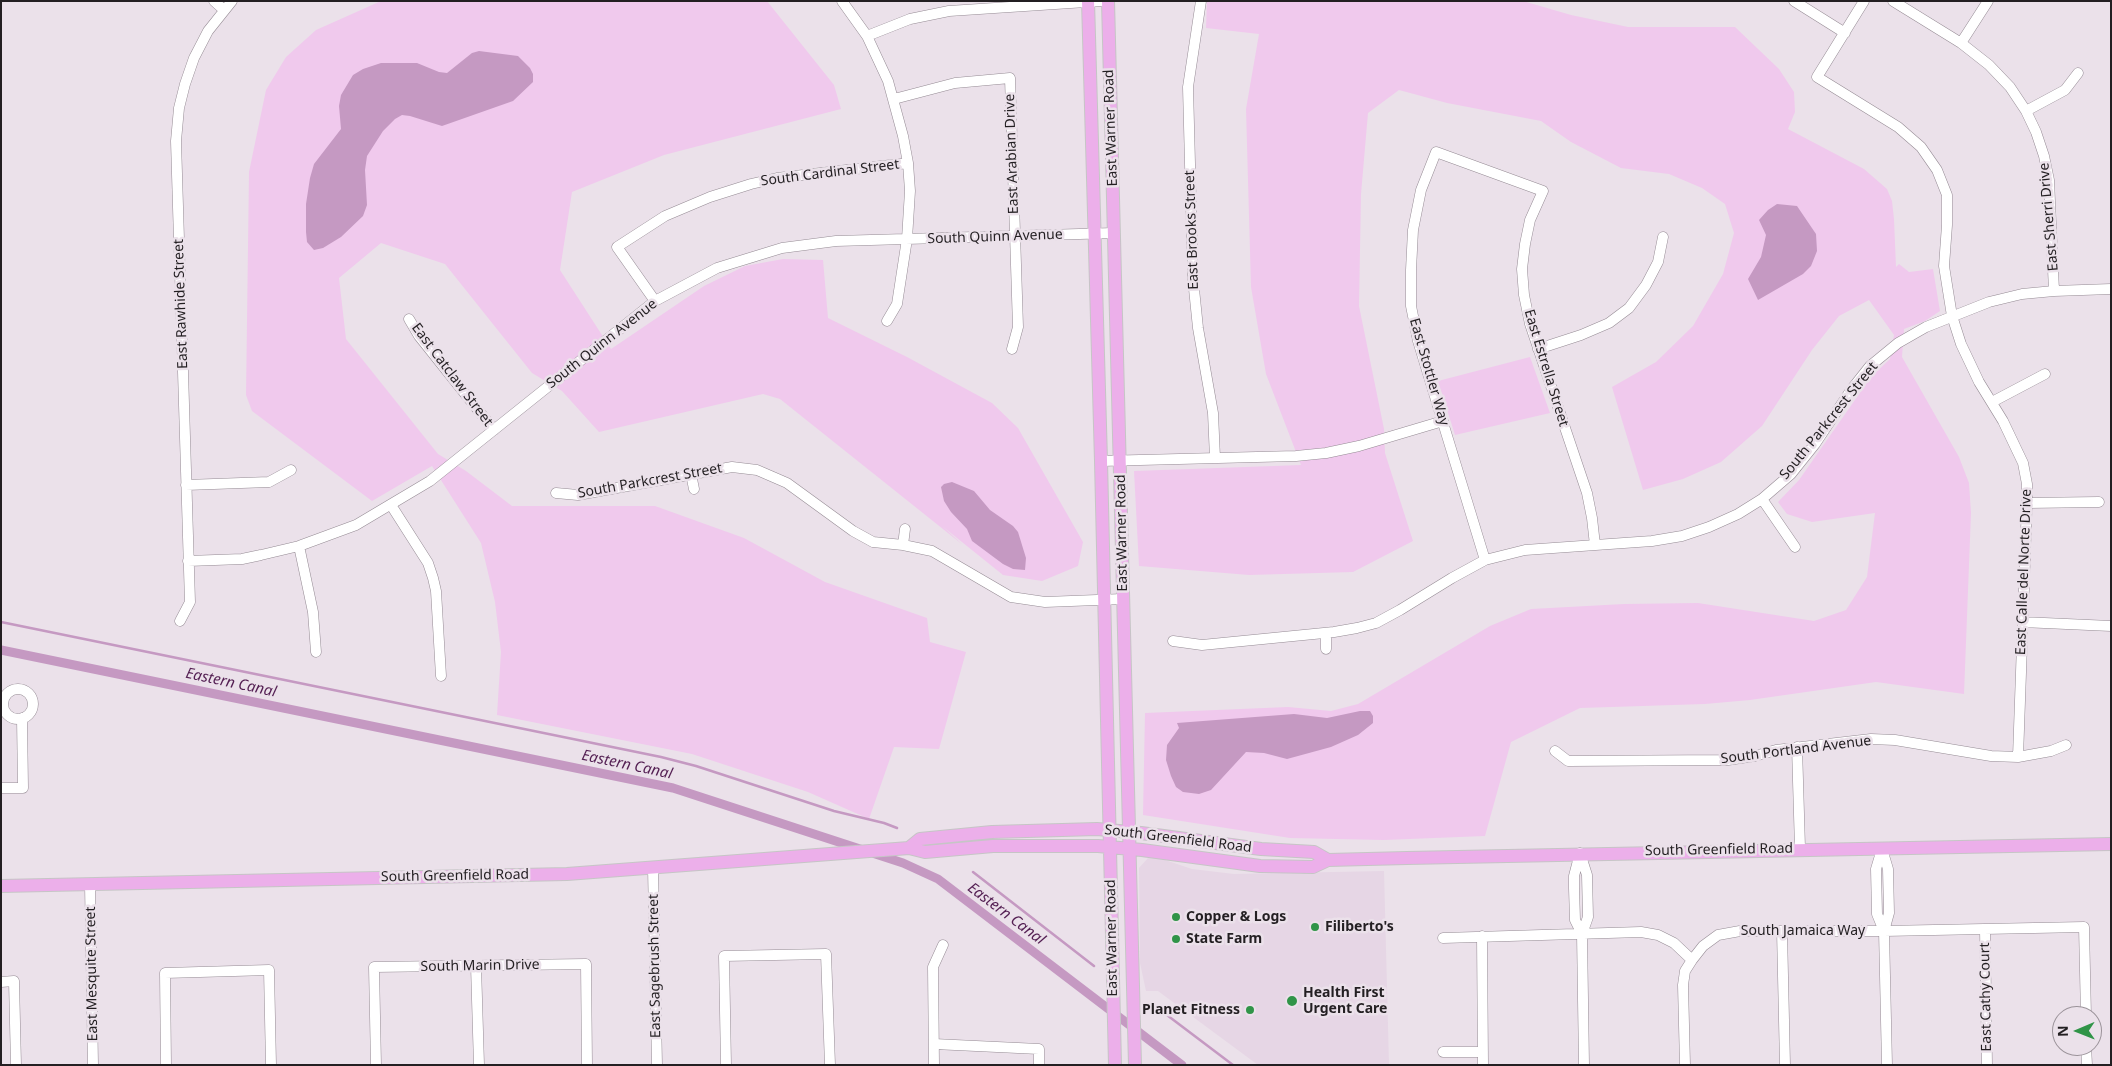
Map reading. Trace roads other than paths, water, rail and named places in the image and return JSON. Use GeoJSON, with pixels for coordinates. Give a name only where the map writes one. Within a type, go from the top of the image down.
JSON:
{"type":"FeatureCollection","features":[{"type":"Feature","properties":{"kind":"main road","name":"East Warner Road"},"geometry":{"type":"LineString","coordinates":[[1108,1],[1135,1065]]}},
{"type":"Feature","properties":{"kind":"main road","name":"East Warner Road"},"geometry":{"type":"LineString","coordinates":[[1092,2],[1095,233],[1115,1065]]}},
{"type":"Feature","properties":{"kind":"main road","name":"South Greenfield Road"},"geometry":{"type":"LineString","coordinates":[[909,848],[920,839],[992,832],[1110,830],[1261,849],[1314,852],[1328,860]]}},
{"type":"Feature","properties":{"kind":"main road","name":"South Greenfield Road"},"geometry":{"type":"LineString","coordinates":[[1,886],[567,874],[909,848],[925,852],[993,846],[1110,847],[1260,866],[1313,867],[1328,860],[1800,848],[1882,849],[2111,844]]}},
{"type":"Feature","properties":{"kind":"street"},"geometry":{"type":"LineString","coordinates":[[214,1],[224,10]]}},
{"type":"Feature","properties":{"kind":"street","name":"East Rawhide Street"},"geometry":{"type":"LineString","coordinates":[[180,621],[190,602],[176,142],[179,108],[194,58],[208,31],[232,1]]}},
{"type":"Feature","properties":{"kind":"street"},"geometry":{"type":"LineString","coordinates":[[842,1],[867,36],[879,59],[894,99],[908,163],[910,191],[908,240],[897,304],[888,321]]}},
{"type":"Feature","properties":{"kind":"street","name":"East Brooks Street"},"geometry":{"type":"LineString","coordinates":[[1201,1],[1188,87],[1193,278],[1198,328],[1213,413],[1215,458]]}},
{"type":"Feature","properties":{"kind":"street"},"geometry":{"type":"LineString","coordinates":[[1794,1],[1845,32],[1864,1]]}},
{"type":"Feature","properties":{"kind":"street","name":"East Sherri Drive"},"geometry":{"type":"LineString","coordinates":[[1893,1],[1961,43],[1989,65],[2010,87],[2026,111],[2041,148],[2048,180],[2054,291]]}},
{"type":"Feature","properties":{"kind":"street"},"geometry":{"type":"LineString","coordinates":[[1961,43],[1988,1]]}},
{"type":"Feature","properties":{"kind":"street"},"geometry":{"type":"LineString","coordinates":[[867,36],[910,19],[949,11],[1092,2]]}},
{"type":"Feature","properties":{"kind":"street","name":"East Calle del Norte Drive"},"geometry":{"type":"LineString","coordinates":[[1845,32],[1817,77],[1898,127],[1921,147],[1937,170],[1947,196],[1944,266],[1952,316],[1960,344],[2023,463],[2028,503],[2018,757]]}},
{"type":"Feature","properties":{"kind":"street"},"geometry":{"type":"LineString","coordinates":[[2026,111],[2065,90],[2078,73]]}},
{"type":"Feature","properties":{"kind":"street","name":"East Arabian Drive"},"geometry":{"type":"LineString","coordinates":[[894,99],[955,83],[1010,78],[1018,327],[1012,350]]}},
{"type":"Feature","properties":{"kind":"street","name":"East Stottler Way"},"geometry":{"type":"LineString","coordinates":[[1485,560],[1418,341],[1411,306],[1410,270],[1413,230],[1421,190],[1436,152],[1542,191]]}},
{"type":"Feature","properties":{"kind":"street","name":"South Cardinal Street"},"geometry":{"type":"LineString","coordinates":[[655,301],[617,246],[665,216],[710,197],[751,184],[805,174],[908,163]]}},
{"type":"Feature","properties":{"kind":"street","name":"East Estrella Street"},"geometry":{"type":"LineString","coordinates":[[1542,191],[1530,220],[1525,244],[1522,269],[1526,304],[1538,349],[1587,494],[1595,545]]}},
{"type":"Feature","properties":{"kind":"street","name":"South Quinn Avenue"},"geometry":{"type":"LineString","coordinates":[[188,561],[242,558],[299,546],[356,525],[430,481],[655,301],[717,268],[782,248],[836,241],[1114,233]]}},
{"type":"Feature","properties":{"kind":"street"},"geometry":{"type":"LineString","coordinates":[[1538,349],[1581,335],[1609,323],[1629,308],[1646,285],[1658,262],[1663,237]]}},
{"type":"Feature","properties":{"kind":"street","name":"South Parkcrest Street"},"geometry":{"type":"LineString","coordinates":[[1173,641],[1202,645],[1326,633],[1357,628],[1376,623],[1485,560],[1525,550],[1652,541],[1682,536],[1709,527],[1738,514],[1762,499],[1791,474],[1870,366],[1898,343],[1926,326],[1989,302],[2022,294],[2111,289]]}},
{"type":"Feature","properties":{"kind":"street","name":"East Catclaw Street"},"geometry":{"type":"LineString","coordinates":[[409,319],[419,336],[494,430]]}},
{"type":"Feature","properties":{"kind":"street"},"geometry":{"type":"LineString","coordinates":[[1992,402],[2045,374]]}},
{"type":"Feature","properties":{"kind":"street"},"geometry":{"type":"LineString","coordinates":[[1101,462],[1296,456],[1326,453],[1359,446],[1443,421]]}},
{"type":"Feature","properties":{"kind":"street","name":"South Parkcrest Street"},"geometry":{"type":"LineString","coordinates":[[556,493],[578,495],[732,467],[757,470],[787,482],[853,531],[873,542],[903,545],[932,551],[1011,597],[1045,602],[1123,599]]}},
{"type":"Feature","properties":{"kind":"street"},"geometry":{"type":"LineString","coordinates":[[186,485],[269,482],[291,470]]}},
{"type":"Feature","properties":{"kind":"street"},"geometry":{"type":"LineString","coordinates":[[691,474],[694,489]]}},
{"type":"Feature","properties":{"kind":"street"},"geometry":{"type":"LineString","coordinates":[[1762,499],[1795,546]]}},
{"type":"Feature","properties":{"kind":"street"},"geometry":{"type":"LineString","coordinates":[[2028,503],[2100,502]]}},
{"type":"Feature","properties":{"kind":"street"},"geometry":{"type":"LineString","coordinates":[[390,505],[428,563],[433,578],[436,592],[441,676]]}},
{"type":"Feature","properties":{"kind":"street"},"geometry":{"type":"LineString","coordinates":[[903,545],[905,530]]}},
{"type":"Feature","properties":{"kind":"street"},"geometry":{"type":"LineString","coordinates":[[299,546],[313,612],[316,652]]}},
{"type":"Feature","properties":{"kind":"street"},"geometry":{"type":"LineString","coordinates":[[2022,622],[2111,626]]}},
{"type":"Feature","properties":{"kind":"street"},"geometry":{"type":"LineString","coordinates":[[1326,633],[1326,649]]}},
{"type":"Feature","properties":{"kind":"street"},"geometry":{"type":"LineString","coordinates":[[1,788],[23,788],[22,718]]}},
{"type":"Feature","properties":{"kind":"street","name":"South Portland Avenue"},"geometry":{"type":"LineString","coordinates":[[1555,751],[1568,761],[1728,760],[1841,741],[1887,740],[1990,756],[2018,757],[2052,751],[2066,745]]}},
{"type":"Feature","properties":{"kind":"street"},"geometry":{"type":"LineString","coordinates":[[1797,747],[1800,848]]}},
{"type":"Feature","properties":{"kind":"street"},"geometry":{"type":"LineString","coordinates":[[1882,849],[1876,869],[1877,914],[1884,931],[1887,1065]]}},
{"type":"Feature","properties":{"kind":"street"},"geometry":{"type":"LineString","coordinates":[[1580,853],[1574,876],[1575,920],[1582,934],[1584,1065]]}},
{"type":"Feature","properties":{"kind":"street","name":"East Sagebrush Street"},"geometry":{"type":"LineString","coordinates":[[653,868],[657,1065]]}},
{"type":"Feature","properties":{"kind":"street","name":"East Mesquite Street"},"geometry":{"type":"LineString","coordinates":[[90,884],[93,1065]]}},
{"type":"Feature","properties":{"kind":"street","name":"South Jamaica Way"},"geometry":{"type":"LineString","coordinates":[[1692,960],[1703,946],[1718,935],[1740,931],[1884,931],[2084,927],[2086,1006]]}},
{"type":"Feature","properties":{"kind":"street","name":"East Cathy Court"},"geometry":{"type":"LineString","coordinates":[[1985,929],[1987,1065]]}},
{"type":"Feature","properties":{"kind":"street"},"geometry":{"type":"LineString","coordinates":[[1782,931],[1785,1065]]}},
{"type":"Feature","properties":{"kind":"street"},"geometry":{"type":"LineString","coordinates":[[1443,938],[1641,932],[1658,935],[1674,943],[1692,960],[1685,972],[1683,985],[1685,1065]]}},
{"type":"Feature","properties":{"kind":"street"},"geometry":{"type":"LineString","coordinates":[[1482,936],[1483,1065]]}},
{"type":"Feature","properties":{"kind":"street"},"geometry":{"type":"LineString","coordinates":[[934,1065],[933,967],[943,945]]}},
{"type":"Feature","properties":{"kind":"street"},"geometry":{"type":"LineString","coordinates":[[726,1065],[724,956],[826,954],[830,1065]]}},
{"type":"Feature","properties":{"kind":"street","name":"South Marin Drive"},"geometry":{"type":"LineString","coordinates":[[376,1065],[374,967],[586,964],[587,1065]]}},
{"type":"Feature","properties":{"kind":"street"},"geometry":{"type":"LineString","coordinates":[[476,966],[479,1065]]}},
{"type":"Feature","properties":{"kind":"street"},"geometry":{"type":"LineString","coordinates":[[166,1065],[165,973],[269,970],[270,1065]]}},
{"type":"Feature","properties":{"kind":"street"},"geometry":{"type":"LineString","coordinates":[[1,982],[14,981],[16,1065]]}},
{"type":"Feature","properties":{"kind":"street"},"geometry":{"type":"LineString","coordinates":[[934,1044],[1039,1048],[1039,1065]]}},
{"type":"Feature","properties":{"kind":"street"},"geometry":{"type":"LineString","coordinates":[[1443,1052],[1483,1052]]}},
{"type":"Feature","properties":{"kind":"waterway"},"geometry":{"type":"LineString","coordinates":[[1,622],[661,757],[696,766],[834,811],[897,828]]}},
{"type":"Feature","properties":{"kind":"waterway","name":"Eastern Canal"},"geometry":{"type":"LineString","coordinates":[[1,650],[673,788],[903,863],[938,879],[1182,1065]]}},
{"type":"Feature","properties":{"kind":"waterway"},"geometry":{"type":"LineString","coordinates":[[973,872],[1094,966]]}},
{"type":"Feature","properties":{"kind":"waterway"},"geometry":{"type":"LineString","coordinates":[[1151,1003],[1233,1065]]}},
{"type":"Feature","properties":{"kind":"place","name":"Copper & Logs"},"geometry":{"type":"Point","coordinates":[1176,917]}},
{"type":"Feature","properties":{"kind":"place","name":"Filiberto's"},"geometry":{"type":"Point","coordinates":[1315,927]}},
{"type":"Feature","properties":{"kind":"place","name":"State Farm"},"geometry":{"type":"Point","coordinates":[1176,939]}},
{"type":"Feature","properties":{"kind":"place","name":"Health First Urgent Care"},"geometry":{"type":"Point","coordinates":[1292,1001]}},
{"type":"Feature","properties":{"kind":"place","name":"Planet Fitness"},"geometry":{"type":"Point","coordinates":[1250,1010]}}]}
